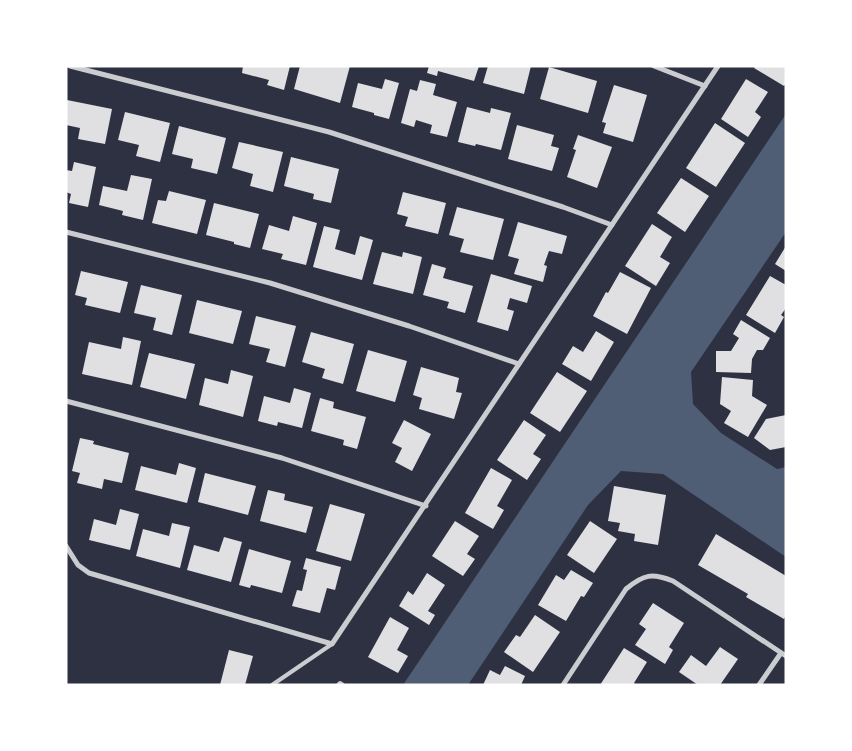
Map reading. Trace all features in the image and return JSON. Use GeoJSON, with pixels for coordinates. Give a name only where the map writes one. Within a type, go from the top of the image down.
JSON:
{"type":"FeatureCollection","features":[{"type":"Feature","properties":{"kind":"street"},"geometry":{"type":"LineString","coordinates":[[70,66],[329,132],[563,207],[612,225]]}},
{"type":"Feature","properties":{"kind":"street"},"geometry":{"type":"LineString","coordinates":[[654,66],[705,86]]}},
{"type":"Feature","properties":{"kind":"street"},"geometry":{"type":"LineString","coordinates":[[66,546],[78,565],[89,573],[332,644],[426,506],[718,66]]}},
{"type":"Feature","properties":{"kind":"street"},"geometry":{"type":"LineString","coordinates":[[66,232],[270,283],[408,326],[519,364]]}},
{"type":"Feature","properties":{"kind":"street"},"geometry":{"type":"LineString","coordinates":[[66,400],[282,458],[426,506]]}},
{"type":"Feature","properties":{"kind":"street"},"geometry":{"type":"LineString","coordinates":[[562,685],[626,589],[637,580],[650,575],[674,582],[783,654],[759,685]]}},
{"type":"Feature","properties":{"kind":"lane"},"geometry":{"type":"LineString","coordinates":[[272,685],[332,644]]}},
{"type":"Feature","properties":{"kind":"lane"},"geometry":{"type":"LineString","coordinates":[[338,685],[340,683],[343,685]]}},
{"type":"Feature","properties":{"kind":"water"},"geometry":{"type":"Polygon","coordinates":[[[786,114],[786,232],[691,372],[693,404],[721,433],[777,469],[786,467],[786,557],[663,474],[621,471],[588,505],[468,685],[403,685],[786,114]]]}},
{"type":"Feature","properties":{"kind":"building"},"geometry":{"type":"Polygon","coordinates":[[[243,66],[290,66],[284,90],[267,85],[269,80],[242,73],[243,66]]]}},
{"type":"Feature","properties":{"kind":"building"},"geometry":{"type":"Polygon","coordinates":[[[300,66],[350,66],[340,103],[294,89],[300,66]]]}},
{"type":"Feature","properties":{"kind":"building"},"geometry":{"type":"Polygon","coordinates":[[[429,66],[479,66],[474,81],[438,71],[437,76],[427,73],[429,66]]]}},
{"type":"Feature","properties":{"kind":"building"},"geometry":{"type":"Polygon","coordinates":[[[488,66],[531,66],[524,94],[483,83],[488,66]]]}},
{"type":"Feature","properties":{"kind":"building"},"geometry":{"type":"Polygon","coordinates":[[[755,66],[786,66],[786,84],[784,86],[754,68],[755,66]]]}},
{"type":"Feature","properties":{"kind":"building"},"geometry":{"type":"Polygon","coordinates":[[[549,67],[597,81],[588,113],[540,99],[549,67]]]}},
{"type":"Feature","properties":{"kind":"building"},"geometry":{"type":"Polygon","coordinates":[[[385,79],[399,83],[389,119],[352,107],[358,83],[382,89],[385,79]]]}},
{"type":"Feature","properties":{"kind":"building"},"geometry":{"type":"Polygon","coordinates":[[[746,79],[768,92],[755,112],[761,117],[748,137],[721,119],[746,79]]]}},
{"type":"Feature","properties":{"kind":"building"},"geometry":{"type":"Polygon","coordinates":[[[420,80],[436,84],[433,95],[457,102],[447,137],[430,133],[432,125],[416,120],[414,127],[401,123],[410,89],[417,91],[420,80]]]}},
{"type":"Feature","properties":{"kind":"building"},"geometry":{"type":"Polygon","coordinates":[[[614,85],[647,95],[633,142],[603,133],[606,123],[602,122],[614,85]]]}},
{"type":"Feature","properties":{"kind":"building"},"geometry":{"type":"Polygon","coordinates":[[[67,100],[112,109],[105,144],[78,139],[80,128],[66,125],[67,100]]]}},
{"type":"Feature","properties":{"kind":"building"},"geometry":{"type":"Polygon","coordinates":[[[467,107],[490,113],[491,108],[511,113],[501,150],[458,142],[467,107]]]}},
{"type":"Feature","properties":{"kind":"building"},"geometry":{"type":"Polygon","coordinates":[[[125,112],[170,123],[160,162],[136,156],[139,145],[118,140],[125,112]]]}},
{"type":"Feature","properties":{"kind":"building"},"geometry":{"type":"Polygon","coordinates":[[[715,123],[745,143],[716,187],[686,168],[715,123]]]}},
{"type":"Feature","properties":{"kind":"building"},"geometry":{"type":"Polygon","coordinates":[[[517,125],[554,135],[551,146],[559,148],[552,171],[508,159],[517,125]]]}},
{"type":"Feature","properties":{"kind":"building"},"geometry":{"type":"Polygon","coordinates":[[[179,126],[226,138],[217,174],[191,168],[193,159],[172,154],[179,126]]]}},
{"type":"Feature","properties":{"kind":"building"},"geometry":{"type":"Polygon","coordinates":[[[578,135],[612,147],[597,188],[567,177],[576,150],[573,149],[578,135]]]}},
{"type":"Feature","properties":{"kind":"building"},"geometry":{"type":"Polygon","coordinates":[[[239,142],[283,152],[273,192],[250,186],[253,174],[232,168],[239,142]]]}},
{"type":"Feature","properties":{"kind":"building"},"geometry":{"type":"Polygon","coordinates":[[[291,157],[339,169],[331,203],[313,199],[314,194],[284,186],[291,157]]]}},
{"type":"Feature","properties":{"kind":"building"},"geometry":{"type":"Polygon","coordinates":[[[74,162],[96,167],[88,207],[69,203],[71,194],[66,192],[66,170],[72,171],[74,162]]]}},
{"type":"Feature","properties":{"kind":"building"},"geometry":{"type":"Polygon","coordinates":[[[131,175],[152,179],[143,220],[122,215],[123,211],[99,205],[103,186],[127,191],[131,175]]]}},
{"type":"Feature","properties":{"kind":"building"},"geometry":{"type":"Polygon","coordinates":[[[681,178],[709,196],[685,232],[657,213],[681,178]]]}},
{"type":"Feature","properties":{"kind":"building"},"geometry":{"type":"Polygon","coordinates":[[[169,191],[206,200],[197,234],[152,223],[158,200],[166,201],[169,191]]]}},
{"type":"Feature","properties":{"kind":"building"},"geometry":{"type":"Polygon","coordinates":[[[403,192],[446,203],[438,234],[405,226],[408,217],[397,214],[403,192]]]}},
{"type":"Feature","properties":{"kind":"building"},"geometry":{"type":"Polygon","coordinates":[[[214,203],[259,214],[250,248],[206,235],[214,203]]]}},
{"type":"Feature","properties":{"kind":"building"},"geometry":{"type":"Polygon","coordinates":[[[457,207],[504,219],[493,260],[460,252],[464,239],[449,235],[457,207]]]}},
{"type":"Feature","properties":{"kind":"building"},"geometry":{"type":"Polygon","coordinates":[[[293,216],[317,223],[306,265],[281,259],[283,254],[262,249],[269,225],[289,231],[293,216]]]}},
{"type":"Feature","properties":{"kind":"building"},"geometry":{"type":"Polygon","coordinates":[[[518,222],[567,236],[562,254],[549,251],[544,265],[547,266],[543,282],[514,274],[519,259],[508,256],[518,222]]]}},
{"type":"Feature","properties":{"kind":"building"},"geometry":{"type":"Polygon","coordinates":[[[652,224],[672,237],[660,257],[670,263],[656,286],[625,266],[652,224]]]}},
{"type":"Feature","properties":{"kind":"building"},"geometry":{"type":"Polygon","coordinates":[[[324,226],[340,230],[335,249],[355,255],[360,236],[373,240],[362,280],[313,267],[324,226]]]}},
{"type":"Feature","properties":{"kind":"building"},"geometry":{"type":"Polygon","coordinates":[[[786,246],[786,271],[775,264],[786,246]]]}},
{"type":"Feature","properties":{"kind":"building"},"geometry":{"type":"Polygon","coordinates":[[[382,252],[402,257],[403,252],[422,257],[413,294],[373,284],[382,252]]]}},
{"type":"Feature","properties":{"kind":"building"},"geometry":{"type":"Polygon","coordinates":[[[432,264],[446,268],[443,278],[473,286],[465,313],[447,308],[449,302],[423,295],[432,264]]]}},
{"type":"Feature","properties":{"kind":"building"},"geometry":{"type":"Polygon","coordinates":[[[81,271],[128,282],[120,313],[85,305],[87,298],[75,295],[81,271]]]}},
{"type":"Feature","properties":{"kind":"building"},"geometry":{"type":"Polygon","coordinates":[[[620,272],[651,288],[627,334],[593,316],[620,272]]]}},
{"type":"Feature","properties":{"kind":"building"},"geometry":{"type":"Polygon","coordinates":[[[491,274],[532,286],[527,303],[510,298],[507,309],[514,311],[508,331],[477,322],[491,274]]]}},
{"type":"Feature","properties":{"kind":"building"},"geometry":{"type":"Polygon","coordinates":[[[770,276],[786,285],[786,308],[781,315],[784,317],[775,333],[746,315],[770,276]]]}},
{"type":"Feature","properties":{"kind":"building"},"geometry":{"type":"Polygon","coordinates":[[[141,285],[182,295],[172,335],[153,330],[156,318],[134,313],[141,285]]]}},
{"type":"Feature","properties":{"kind":"building"},"geometry":{"type":"Polygon","coordinates":[[[197,300],[242,311],[233,344],[189,333],[197,300]]]}},
{"type":"Feature","properties":{"kind":"building"},"geometry":{"type":"Polygon","coordinates":[[[256,316],[296,326],[285,367],[266,362],[270,349],[249,344],[256,316]]]}},
{"type":"Feature","properties":{"kind":"building"},"geometry":{"type":"Polygon","coordinates":[[[741,320],[770,338],[763,350],[757,350],[752,359],[751,373],[716,372],[716,351],[731,351],[739,338],[733,334],[741,320]]]}},
{"type":"Feature","properties":{"kind":"building"},"geometry":{"type":"Polygon","coordinates":[[[596,331],[614,342],[591,381],[562,364],[573,346],[583,352],[596,331]]]}},
{"type":"Feature","properties":{"kind":"building"},"geometry":{"type":"Polygon","coordinates":[[[311,332],[354,344],[343,384],[322,378],[325,369],[302,362],[311,332]]]}},
{"type":"Feature","properties":{"kind":"building"},"geometry":{"type":"Polygon","coordinates":[[[123,337],[141,341],[132,385],[82,374],[89,342],[121,349],[123,337]]]}},
{"type":"Feature","properties":{"kind":"building"},"geometry":{"type":"Polygon","coordinates":[[[368,350],[407,361],[395,402],[356,391],[368,350]]]}},
{"type":"Feature","properties":{"kind":"building"},"geometry":{"type":"Polygon","coordinates":[[[149,353],[195,364],[186,399],[140,387],[149,353]]]}},
{"type":"Feature","properties":{"kind":"building"},"geometry":{"type":"Polygon","coordinates":[[[421,367],[459,378],[456,392],[462,393],[454,419],[419,409],[422,398],[413,395],[421,367]]]}},
{"type":"Feature","properties":{"kind":"building"},"geometry":{"type":"Polygon","coordinates":[[[231,370],[253,376],[243,417],[199,405],[205,378],[228,384],[231,370]]]}},
{"type":"Feature","properties":{"kind":"building"},"geometry":{"type":"Polygon","coordinates":[[[557,372],[587,391],[560,432],[530,413],[557,372]]]}},
{"type":"Feature","properties":{"kind":"building"},"geometry":{"type":"Polygon","coordinates":[[[722,377],[753,380],[752,396],[767,405],[748,437],[724,423],[731,411],[720,404],[722,377]]]}},
{"type":"Feature","properties":{"kind":"building"},"geometry":{"type":"Polygon","coordinates":[[[294,388],[311,393],[302,428],[278,422],[277,426],[258,421],[264,396],[290,403],[294,388]]]}},
{"type":"Feature","properties":{"kind":"building"},"geometry":{"type":"Polygon","coordinates":[[[320,398],[334,402],[333,408],[366,417],[357,449],[343,445],[344,440],[311,431],[320,398]]]}},
{"type":"Feature","properties":{"kind":"building"},"geometry":{"type":"Polygon","coordinates":[[[786,415],[786,447],[770,450],[754,438],[766,419],[786,415]]]}},
{"type":"Feature","properties":{"kind":"building"},"geometry":{"type":"Polygon","coordinates":[[[404,420],[431,434],[412,471],[395,462],[402,448],[392,443],[404,420]]]}},
{"type":"Feature","properties":{"kind":"building"},"geometry":{"type":"Polygon","coordinates":[[[524,420],[546,435],[533,454],[541,459],[527,480],[497,460],[524,420]]]}},
{"type":"Feature","properties":{"kind":"building"},"geometry":{"type":"Polygon","coordinates":[[[80,438],[94,441],[93,444],[129,453],[122,483],[104,479],[102,489],[77,483],[80,473],[72,471],[80,438]]]}},
{"type":"Feature","properties":{"kind":"building"},"geometry":{"type":"Polygon","coordinates":[[[179,463],[196,468],[187,503],[135,490],[141,466],[176,475],[179,463]]]}},
{"type":"Feature","properties":{"kind":"building"},"geometry":{"type":"Polygon","coordinates":[[[491,468],[512,480],[497,506],[504,510],[493,529],[465,513],[491,468]]]}},
{"type":"Feature","properties":{"kind":"building"},"geometry":{"type":"Polygon","coordinates":[[[205,473],[256,486],[248,515],[198,502],[205,473]]]}},
{"type":"Feature","properties":{"kind":"building"},"geometry":{"type":"Polygon","coordinates":[[[614,486],[666,495],[658,545],[634,541],[635,534],[618,531],[620,523],[608,521],[614,486]]]}},
{"type":"Feature","properties":{"kind":"building"},"geometry":{"type":"Polygon","coordinates":[[[268,490],[285,494],[284,500],[313,507],[306,533],[260,521],[268,490]]]}},
{"type":"Feature","properties":{"kind":"building"},"geometry":{"type":"Polygon","coordinates":[[[330,504],[365,514],[351,561],[316,551],[330,504]]]}},
{"type":"Feature","properties":{"kind":"building"},"geometry":{"type":"Polygon","coordinates":[[[120,509],[139,514],[130,550],[89,540],[94,519],[116,525],[120,509]]]}},
{"type":"Feature","properties":{"kind":"building"},"geometry":{"type":"Polygon","coordinates":[[[455,521],[479,536],[467,554],[475,559],[463,576],[432,556],[455,521]]]}},
{"type":"Feature","properties":{"kind":"building"},"geometry":{"type":"Polygon","coordinates":[[[590,521],[617,539],[594,573],[567,555],[590,521]]]}},
{"type":"Feature","properties":{"kind":"building"},"geometry":{"type":"Polygon","coordinates":[[[172,523],[190,527],[180,568],[136,556],[143,529],[169,536],[172,523]]]}},
{"type":"Feature","properties":{"kind":"building"},"geometry":{"type":"Polygon","coordinates":[[[716,534],[786,576],[786,615],[784,619],[746,597],[748,594],[698,565],[716,534]]]}},
{"type":"Feature","properties":{"kind":"building"},"geometry":{"type":"Polygon","coordinates":[[[224,537],[242,542],[231,582],[187,570],[194,545],[219,552],[224,537]]]}},
{"type":"Feature","properties":{"kind":"building"},"geometry":{"type":"Polygon","coordinates":[[[249,549],[291,561],[282,593],[251,585],[250,588],[239,585],[249,549]]]}},
{"type":"Feature","properties":{"kind":"building"},"geometry":{"type":"Polygon","coordinates":[[[306,558],[341,567],[335,590],[327,588],[320,613],[292,606],[297,590],[302,591],[307,570],[303,569],[306,558]]]}},
{"type":"Feature","properties":{"kind":"building"},"geometry":{"type":"Polygon","coordinates":[[[571,570],[593,583],[584,597],[581,596],[566,621],[538,605],[556,575],[564,580],[571,570]]]}},
{"type":"Feature","properties":{"kind":"building"},"geometry":{"type":"Polygon","coordinates":[[[427,573],[445,585],[428,611],[435,615],[429,625],[399,606],[408,591],[413,595],[427,573]]]}},
{"type":"Feature","properties":{"kind":"building"},"geometry":{"type":"Polygon","coordinates":[[[653,603],[684,623],[669,647],[673,650],[665,664],[635,645],[646,629],[639,624],[653,603]]]}},
{"type":"Feature","properties":{"kind":"building"},"geometry":{"type":"Polygon","coordinates":[[[535,615],[560,632],[533,672],[504,652],[516,635],[520,637],[535,615]]]}},
{"type":"Feature","properties":{"kind":"building"},"geometry":{"type":"Polygon","coordinates":[[[390,617],[409,628],[397,650],[408,656],[398,673],[368,657],[390,617]]]}},
{"type":"Feature","properties":{"kind":"building"},"geometry":{"type":"Polygon","coordinates":[[[720,647],[738,659],[720,685],[698,685],[679,672],[691,655],[706,666],[720,647]]]}},
{"type":"Feature","properties":{"kind":"building"},"geometry":{"type":"Polygon","coordinates":[[[624,648],[647,662],[634,683],[636,685],[600,685],[624,648]]]}},
{"type":"Feature","properties":{"kind":"building"},"geometry":{"type":"Polygon","coordinates":[[[229,650],[253,656],[245,685],[220,685],[229,650]]]}},
{"type":"Feature","properties":{"kind":"building"},"geometry":{"type":"Polygon","coordinates":[[[505,666],[525,676],[521,685],[483,685],[490,670],[500,675],[505,666]]]}}]}
